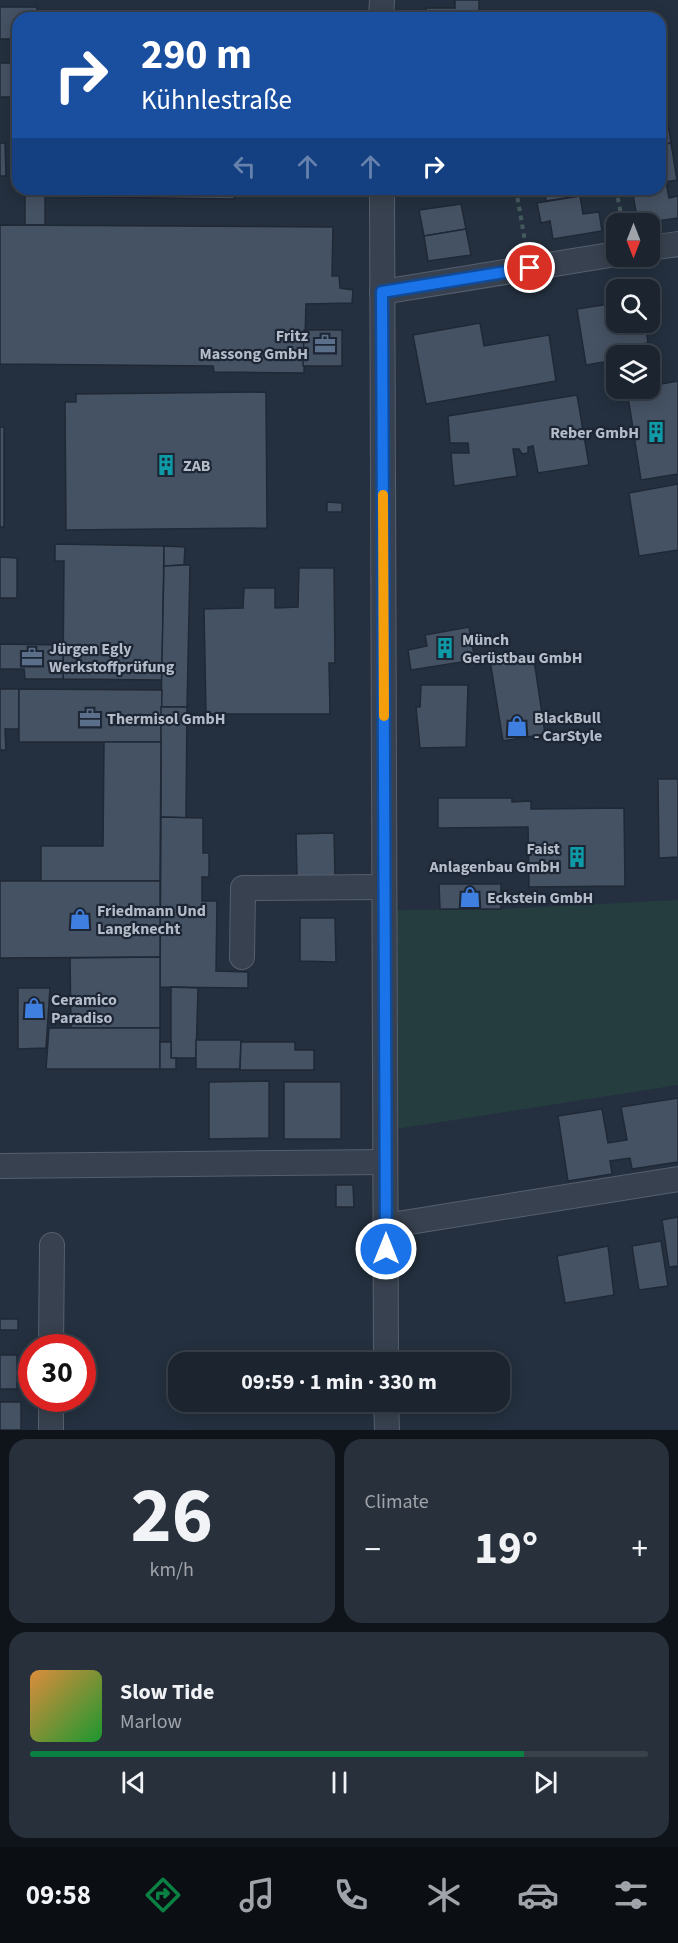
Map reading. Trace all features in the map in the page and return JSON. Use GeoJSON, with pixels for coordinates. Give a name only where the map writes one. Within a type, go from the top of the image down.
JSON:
{"type":"FeatureCollection","features":[{"type":"Feature","properties":{"kind":"street"},"geometry":{"type":"LineString","coordinates":[[381,195],[386,1352]]}},
{"type":"Feature","properties":{"kind":"street"},"geometry":{"type":"LineString","coordinates":[[660,247],[678,244]]}},
{"type":"Feature","properties":{"kind":"street"},"geometry":{"type":"LineString","coordinates":[[382,292],[606,256]]}},
{"type":"Feature","properties":{"kind":"street"},"geometry":{"type":"LineString","coordinates":[[242,957],[243,888],[384,887]]}},
{"type":"Feature","properties":{"kind":"street"},"geometry":{"type":"LineString","coordinates":[[0,1166],[385,1162]]}},
{"type":"Feature","properties":{"kind":"street"},"geometry":{"type":"LineString","coordinates":[[385,1226],[678,1179]]}},
{"type":"Feature","properties":{"kind":"street"},"geometry":{"type":"LineString","coordinates":[[51,1334],[52,1245]]}},
{"type":"Feature","properties":{"kind":"street"},"geometry":{"type":"LineString","coordinates":[[51,1412],[51,1430]]}},
{"type":"Feature","properties":{"kind":"street"},"geometry":{"type":"LineString","coordinates":[[386,1412],[387,1430]]}},
{"type":"Feature","properties":{"kind":"path"},"geometry":{"type":"LineString","coordinates":[[517,195],[530,268]]}},
{"type":"Feature","properties":{"kind":"path"},"geometry":{"type":"LineString","coordinates":[[617,195],[621,213]]}},
{"type":"Feature","properties":{"kind":"green space"},"geometry":{"type":"Polygon","coordinates":[[[678,900],[678,1085],[389,1130],[390,910],[501,909],[678,900]]]}},
{"type":"Feature","properties":{"kind":"building"},"geometry":{"type":"Polygon","coordinates":[[[455,0],[479,0],[479,12],[426,12],[426,8],[455,8],[455,0]]]}},
{"type":"Feature","properties":{"kind":"building"},"geometry":{"type":"Polygon","coordinates":[[[0,7],[37,7],[37,12],[12,12],[12,39],[0,39],[0,7]]]}},
{"type":"Feature","properties":{"kind":"building"},"geometry":{"type":"Polygon","coordinates":[[[0,63],[12,63],[12,97],[0,97],[0,63]]]}},
{"type":"Feature","properties":{"kind":"building"},"geometry":{"type":"Polygon","coordinates":[[[666,112],[671,143],[666,144],[666,112]]]}},
{"type":"Feature","properties":{"kind":"building"},"geometry":{"type":"Polygon","coordinates":[[[0,143],[5,143],[6,176],[0,176],[0,143]]]}},
{"type":"Feature","properties":{"kind":"building"},"geometry":{"type":"Polygon","coordinates":[[[671,143],[677,180],[666,182],[666,144],[671,143]]]}},
{"type":"Feature","properties":{"kind":"building"},"geometry":{"type":"Polygon","coordinates":[[[666,182],[669,198],[678,196],[678,218],[660,221],[660,213],[636,213],[633,195],[666,195],[666,182]]]}},
{"type":"Feature","properties":{"kind":"building"},"geometry":{"type":"Polygon","coordinates":[[[22,195],[234,195],[234,199],[22,195]]]}},
{"type":"Feature","properties":{"kind":"building"},"geometry":{"type":"Polygon","coordinates":[[[546,195],[584,195],[546,201],[546,195]]]}},
{"type":"Feature","properties":{"kind":"building"},"geometry":{"type":"Polygon","coordinates":[[[25,196],[45,196],[45,225],[25,225],[25,196]]]}},
{"type":"Feature","properties":{"kind":"building"},"geometry":{"type":"Polygon","coordinates":[[[580,196],[583,214],[599,212],[602,231],[553,239],[550,221],[541,223],[537,203],[580,196]]]}},
{"type":"Feature","properties":{"kind":"building"},"geometry":{"type":"Polygon","coordinates":[[[461,204],[466,229],[424,236],[419,210],[461,204]]]}},
{"type":"Feature","properties":{"kind":"building"},"geometry":{"type":"Polygon","coordinates":[[[0,225],[333,227],[332,276],[339,276],[340,288],[353,290],[352,303],[306,304],[304,373],[214,372],[213,366],[0,364],[0,225]]]}},
{"type":"Feature","properties":{"kind":"building"},"geometry":{"type":"Polygon","coordinates":[[[466,229],[471,255],[428,261],[424,236],[466,229]]]}},
{"type":"Feature","properties":{"kind":"building"},"geometry":{"type":"Polygon","coordinates":[[[606,305],[606,333],[647,333],[648,343],[606,345],[606,362],[586,365],[577,309],[606,305]]]}},
{"type":"Feature","properties":{"kind":"building"},"geometry":{"type":"Polygon","coordinates":[[[480,323],[484,346],[549,335],[556,381],[426,404],[413,335],[480,323]]]}},
{"type":"Feature","properties":{"kind":"building"},"geometry":{"type":"Polygon","coordinates":[[[304,330],[342,330],[342,366],[303,366],[304,330]]]}},
{"type":"Feature","properties":{"kind":"building","name":"Reber GmbH"},"geometry":{"type":"Polygon","coordinates":[[[678,381],[678,474],[641,480],[628,399],[660,399],[660,384],[678,381]]]}},
{"type":"Feature","properties":{"kind":"building","name":"ZAB"},"geometry":{"type":"Polygon","coordinates":[[[266,392],[267,528],[66,530],[65,402],[76,402],[76,394],[266,392]]]}},
{"type":"Feature","properties":{"kind":"building"},"geometry":{"type":"Polygon","coordinates":[[[577,395],[589,465],[538,473],[533,446],[528,447],[528,453],[522,454],[519,449],[513,449],[517,476],[454,486],[451,453],[469,453],[468,443],[450,443],[448,416],[577,395]]]}},
{"type":"Feature","properties":{"kind":"building"},"geometry":{"type":"Polygon","coordinates":[[[0,427],[4,427],[4,527],[0,527],[0,427]]]}},
{"type":"Feature","properties":{"kind":"building"},"geometry":{"type":"Polygon","coordinates":[[[678,484],[678,550],[639,556],[629,493],[678,484]]]}},
{"type":"Feature","properties":{"kind":"building"},"geometry":{"type":"Polygon","coordinates":[[[327,502],[342,503],[342,512],[327,512],[327,502]]]}},
{"type":"Feature","properties":{"kind":"building"},"geometry":{"type":"Polygon","coordinates":[[[55,544],[164,546],[162,680],[63,679],[64,561],[55,561],[55,544]]]}},
{"type":"Feature","properties":{"kind":"building"},"geometry":{"type":"Polygon","coordinates":[[[164,546],[185,547],[184,565],[164,566],[164,546]]]}},
{"type":"Feature","properties":{"kind":"building"},"geometry":{"type":"Polygon","coordinates":[[[0,557],[17,558],[17,598],[0,598],[0,557]]]}},
{"type":"Feature","properties":{"kind":"building"},"geometry":{"type":"Polygon","coordinates":[[[190,565],[187,707],[161,707],[164,566],[190,565]]]}},
{"type":"Feature","properties":{"kind":"building"},"geometry":{"type":"Polygon","coordinates":[[[299,568],[334,568],[335,663],[329,663],[330,714],[206,714],[204,609],[243,608],[244,588],[275,588],[275,608],[298,607],[299,568]]]}},
{"type":"Feature","properties":{"kind":"building","name":"Münch Gerüstbau GmbH"},"geometry":{"type":"Polygon","coordinates":[[[469,627],[475,660],[411,670],[408,650],[427,646],[425,635],[469,627]]]}},
{"type":"Feature","properties":{"kind":"building","name":"Jürgen Egly Werkstoffprüfung"},"geometry":{"type":"Polygon","coordinates":[[[0,644],[63,645],[63,679],[25,679],[24,669],[0,669],[0,644]]]}},
{"type":"Feature","properties":{"kind":"building"},"geometry":{"type":"Polygon","coordinates":[[[533,653],[545,734],[503,741],[490,660],[533,653]]]}},
{"type":"Feature","properties":{"kind":"building"},"geometry":{"type":"Polygon","coordinates":[[[421,685],[468,685],[466,747],[420,748],[416,707],[420,707],[421,685]]]}},
{"type":"Feature","properties":{"kind":"building"},"geometry":{"type":"Polygon","coordinates":[[[0,689],[19,689],[19,729],[5,729],[6,750],[0,750],[0,689]]]}},
{"type":"Feature","properties":{"kind":"building","name":"Thermisol GmbH"},"geometry":{"type":"Polygon","coordinates":[[[19,689],[162,690],[161,742],[19,742],[19,689]]]}},
{"type":"Feature","properties":{"kind":"building"},"geometry":{"type":"Polygon","coordinates":[[[161,707],[187,707],[186,818],[161,817],[161,707]]]}},
{"type":"Feature","properties":{"kind":"building"},"geometry":{"type":"Polygon","coordinates":[[[104,742],[161,742],[160,881],[41,881],[41,846],[103,846],[104,742]]]}},
{"type":"Feature","properties":{"kind":"building"},"geometry":{"type":"Polygon","coordinates":[[[658,779],[678,779],[678,857],[659,858],[658,779]]]}},
{"type":"Feature","properties":{"kind":"building","name":"Faist Anlagenbau GmbH"},"geometry":{"type":"Polygon","coordinates":[[[438,798],[512,798],[512,802],[531,801],[531,809],[624,808],[625,886],[529,887],[528,827],[438,828],[438,798]]]}},
{"type":"Feature","properties":{"kind":"building"},"geometry":{"type":"Polygon","coordinates":[[[161,817],[203,818],[203,853],[209,853],[209,877],[202,877],[202,901],[217,901],[216,971],[248,972],[248,988],[160,987],[161,817]]]}},
{"type":"Feature","properties":{"kind":"building"},"geometry":{"type":"Polygon","coordinates":[[[334,833],[335,876],[297,876],[296,834],[334,833]]]}},
{"type":"Feature","properties":{"kind":"building","name":"Friedmann Und Langknecht"},"geometry":{"type":"Polygon","coordinates":[[[0,881],[160,881],[160,957],[0,958],[0,881]]]}},
{"type":"Feature","properties":{"kind":"building","name":"Eckstein GmbH"},"geometry":{"type":"Polygon","coordinates":[[[439,884],[501,884],[501,909],[440,909],[439,884]]]}},
{"type":"Feature","properties":{"kind":"building"},"geometry":{"type":"Polygon","coordinates":[[[300,918],[335,918],[336,962],[300,961],[300,918]]]}},
{"type":"Feature","properties":{"kind":"building"},"geometry":{"type":"Polygon","coordinates":[[[160,957],[160,1028],[71,1028],[70,958],[160,957]]]}},
{"type":"Feature","properties":{"kind":"building"},"geometry":{"type":"Polygon","coordinates":[[[171,987],[198,988],[196,1058],[171,1058],[171,987]]]}},
{"type":"Feature","properties":{"kind":"building","name":"Ceramico Paradiso"},"geometry":{"type":"Polygon","coordinates":[[[18,988],[50,988],[46,1048],[18,1049],[18,988]]]}},
{"type":"Feature","properties":{"kind":"building"},"geometry":{"type":"Polygon","coordinates":[[[49,1028],[160,1028],[160,1069],[46,1069],[49,1028]]]}},
{"type":"Feature","properties":{"kind":"building"},"geometry":{"type":"Polygon","coordinates":[[[196,1040],[241,1040],[240,1069],[196,1069],[196,1040]]]}},
{"type":"Feature","properties":{"kind":"building"},"geometry":{"type":"Polygon","coordinates":[[[160,1042],[171,1042],[171,1058],[176,1058],[176,1069],[160,1069],[160,1042]]]}},
{"type":"Feature","properties":{"kind":"building"},"geometry":{"type":"Polygon","coordinates":[[[241,1042],[295,1042],[295,1050],[314,1050],[314,1070],[240,1070],[241,1042]]]}},
{"type":"Feature","properties":{"kind":"building"},"geometry":{"type":"Polygon","coordinates":[[[269,1081],[269,1138],[209,1139],[209,1082],[269,1081]]]}},
{"type":"Feature","properties":{"kind":"building"},"geometry":{"type":"Polygon","coordinates":[[[284,1082],[341,1082],[341,1139],[284,1139],[284,1082]]]}},
{"type":"Feature","properties":{"kind":"building"},"geometry":{"type":"Polygon","coordinates":[[[678,1098],[678,1162],[632,1169],[630,1158],[610,1161],[612,1174],[568,1181],[558,1116],[602,1109],[608,1143],[627,1140],[621,1107],[678,1098]]]}},
{"type":"Feature","properties":{"kind":"building"},"geometry":{"type":"Polygon","coordinates":[[[336,1185],[353,1185],[354,1207],[336,1207],[336,1185]]]}},
{"type":"Feature","properties":{"kind":"building"},"geometry":{"type":"Polygon","coordinates":[[[678,1217],[678,1266],[669,1267],[662,1220],[678,1217]]]}},
{"type":"Feature","properties":{"kind":"building"},"geometry":{"type":"Polygon","coordinates":[[[661,1241],[668,1286],[639,1290],[632,1246],[661,1241]]]}},
{"type":"Feature","properties":{"kind":"building"},"geometry":{"type":"Polygon","coordinates":[[[608,1246],[614,1295],[565,1303],[557,1256],[608,1246]]]}},
{"type":"Feature","properties":{"kind":"building"},"geometry":{"type":"Polygon","coordinates":[[[0,1319],[18,1319],[18,1330],[0,1330],[0,1319]]]}},
{"type":"Feature","properties":{"kind":"building"},"geometry":{"type":"Polygon","coordinates":[[[0,1355],[17,1355],[17,1389],[0,1389],[0,1355]]]}},
{"type":"Feature","properties":{"kind":"building"},"geometry":{"type":"Polygon","coordinates":[[[0,1402],[18,1402],[18,1412],[21,1412],[21,1430],[0,1430],[0,1402]]]}},
{"type":"Feature","properties":{"kind":"slow traffic"},"geometry":{"type":"LineString","coordinates":[[383,495],[384,716]]}},
{"type":"Feature","properties":{"kind":"place","name":"Fritz Massong GmbH"},"geometry":{"type":"Point","coordinates":[325,344]}},
{"type":"Feature","properties":{"kind":"place","name":"Reber GmbH"},"geometry":{"type":"Point","coordinates":[656,432]}},
{"type":"Feature","properties":{"kind":"place","name":"ZAB"},"geometry":{"type":"Point","coordinates":[166,465]}},
{"type":"Feature","properties":{"kind":"place","name":"Münch Gerüstbau GmbH"},"geometry":{"type":"Point","coordinates":[445,648]}},
{"type":"Feature","properties":{"kind":"place","name":"Jürgen Egly Werkstoffprüfung"},"geometry":{"type":"Point","coordinates":[32,657]}},
{"type":"Feature","properties":{"kind":"place","name":"Thermisol GmbH"},"geometry":{"type":"Point","coordinates":[90,718]}},
{"type":"Feature","properties":{"kind":"place","name":"BlackBull - CarStyle"},"geometry":{"type":"Point","coordinates":[517,726]}},
{"type":"Feature","properties":{"kind":"place","name":"Faist Anlagenbau GmbH"},"geometry":{"type":"Point","coordinates":[577,857]}},
{"type":"Feature","properties":{"kind":"place","name":"Eckstein GmbH"},"geometry":{"type":"Point","coordinates":[470,897]}},
{"type":"Feature","properties":{"kind":"place","name":"Friedmann Und Langknecht"},"geometry":{"type":"Point","coordinates":[80,919]}},
{"type":"Feature","properties":{"kind":"place","name":"Ceramico Paradiso"},"geometry":{"type":"Point","coordinates":[34,1008]}},
{"type":"Feature","properties":{"kind":"route"},"geometry":{"type":"LineString","coordinates":[[386,1249],[382,292],[530,268]]}}]}
